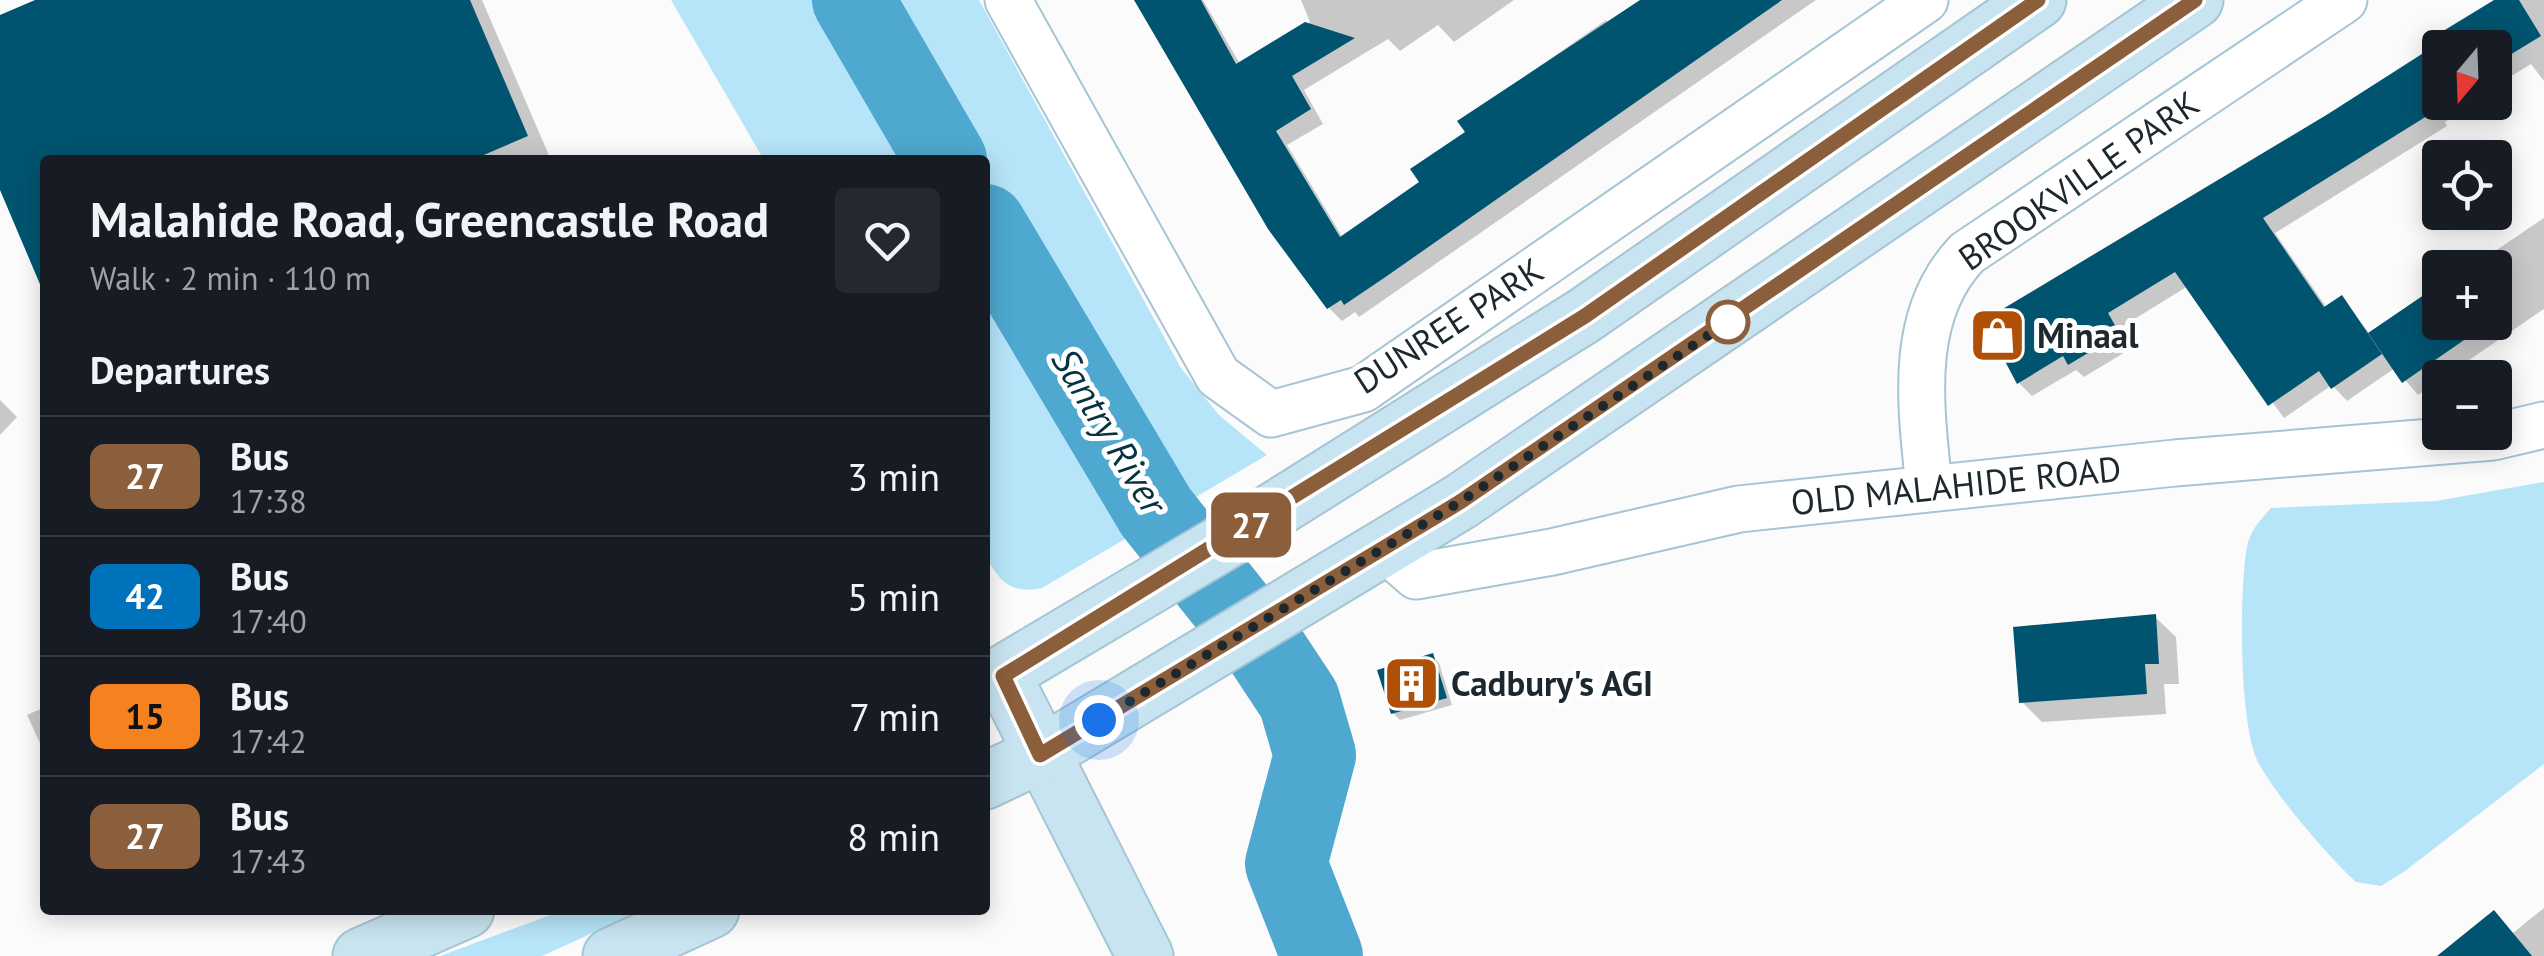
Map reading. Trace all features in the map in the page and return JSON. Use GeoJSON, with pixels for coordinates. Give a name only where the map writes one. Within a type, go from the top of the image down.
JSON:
{"type":"FeatureCollection","features":[{"type":"Feature","properties":{"kind":"main road"},"geometry":{"type":"LineString","coordinates":[[1145,956],[1040,755],[994,680],[1585,316],[2038,0]]}},
{"type":"Feature","properties":{"kind":"main road"},"geometry":{"type":"LineString","coordinates":[[990,779],[1040,755],[1384,548],[1653,374],[2195,0]]}},
{"type":"Feature","properties":{"kind":"main road"},"geometry":{"type":"LineString","coordinates":[[361,956],[455,915]]}},
{"type":"Feature","properties":{"kind":"main road"},"geometry":{"type":"LineString","coordinates":[[611,956],[700,915]]}},
{"type":"Feature","properties":{"kind":"street","name":"DUNREE PARK"},"geometry":{"type":"LineString","coordinates":[[1008,0],[1218,376],[1271,414],[1363,389],[1926,0]]}},
{"type":"Feature","properties":{"kind":"street","name":"BROOKVILLE PARK"},"geometry":{"type":"LineString","coordinates":[[1928,487],[1918,373],[1942,279],[1967,253],[2344,0]]}},
{"type":"Feature","properties":{"kind":"street","name":"OLD MALAHIDE ROAD"},"geometry":{"type":"LineString","coordinates":[[1384,548],[1416,576],[1552,552],[1738,508],[1928,487],[2493,437],[2544,426]]}},
{"type":"Feature","properties":{"kind":"shaded area"},"geometry":{"type":"Polygon","coordinates":[[[671,0],[979,0],[1181,368],[1219,415],[1267,455],[1042,588],[1022,589],[1007,584],[990,563],[990,155],[761,155],[671,0]]]}},
{"type":"Feature","properties":{"kind":"shaded area"},"geometry":{"type":"Polygon","coordinates":[[[2544,482],[2544,764],[2405,871],[2381,886],[2356,882],[2290,808],[2266,776],[2252,744],[2244,689],[2242,624],[2244,567],[2250,536],[2271,508],[2436,501],[2544,482]]]}},
{"type":"Feature","properties":{"kind":"shaded area"},"geometry":{"type":"Polygon","coordinates":[[[551,915],[632,915],[542,956],[440,956],[551,915]]]}},
{"type":"Feature","properties":{"kind":"building"},"geometry":{"type":"Polygon","coordinates":[[[35,0],[470,0],[528,136],[484,155],[40,155],[40,284],[0,190],[0,15],[35,0]]]}},
{"type":"Feature","properties":{"kind":"building"},"geometry":{"type":"Polygon","coordinates":[[[1134,0],[1201,0],[1236,64],[1305,22],[1355,38],[1292,76],[1311,109],[1276,131],[1340,237],[1419,182],[1410,169],[1465,132],[1457,121],[1640,0],[1782,0],[1384,278],[1344,305],[1341,300],[1327,309],[1268,229],[1134,0]]]}},
{"type":"Feature","properties":{"kind":"building"},"geometry":{"type":"Polygon","coordinates":[[[2494,0],[2519,0],[2541,36],[2512,54],[2512,30],[2445,30],[2494,0]]]}},
{"type":"Feature","properties":{"kind":"building"},"geometry":{"type":"Polygon","coordinates":[[[2422,54],[2422,119],[2263,218],[2324,307],[2342,295],[2382,354],[2331,389],[2319,371],[2268,406],[2175,272],[2108,313],[2120,334],[2068,365],[2063,356],[2017,384],[1988,329],[2006,318],[2001,310],[2422,54]]]}},
{"type":"Feature","properties":{"kind":"building"},"geometry":{"type":"Polygon","coordinates":[[[2422,296],[2422,340],[2464,340],[2435,360],[2422,360],[2422,369],[2402,383],[2368,333],[2422,296]]]}},
{"type":"Feature","properties":{"kind":"building"},"geometry":{"type":"Polygon","coordinates":[[[2156,614],[2159,664],[2145,664],[2147,694],[2019,703],[2013,627],[2156,614]]]}},
{"type":"Feature","properties":{"kind":"building","name":"Cadbury's AGI"},"geometry":{"type":"Polygon","coordinates":[[[1433,653],[1447,698],[1391,714],[1377,670],[1433,653]]]}},
{"type":"Feature","properties":{"kind":"building"},"geometry":{"type":"Polygon","coordinates":[[[2494,910],[2532,956],[2437,956],[2494,910]]]}},
{"type":"Feature","properties":{"kind":"waterway","name":"Santry River"},"geometry":{"type":"LineString","coordinates":[[853,0],[943,155]]}},
{"type":"Feature","properties":{"kind":"waterway","name":"Santry River"},"geometry":{"type":"LineString","coordinates":[[990,233],[1156,512],[1266,650],[1299,700],[1315,755],[1286,864],[1322,956]]}},
{"type":"Feature","properties":{"kind":"bus line","name":"27"},"geometry":{"type":"LineString","coordinates":[[2038,0],[1585,316],[1003,676],[1040,755],[1460,502],[1678,357],[2195,0]]}},
{"type":"Feature","properties":{"kind":"place","name":"Minaal"},"geometry":{"type":"Point","coordinates":[1998,336]}},
{"type":"Feature","properties":{"kind":"place","name":"Cadbury's AGI"},"geometry":{"type":"Point","coordinates":[1412,684]}},
{"type":"Feature","properties":{"kind":"route"},"geometry":{"type":"LineString","coordinates":[[1099,720],[1460,502],[1728,322]]}}]}
